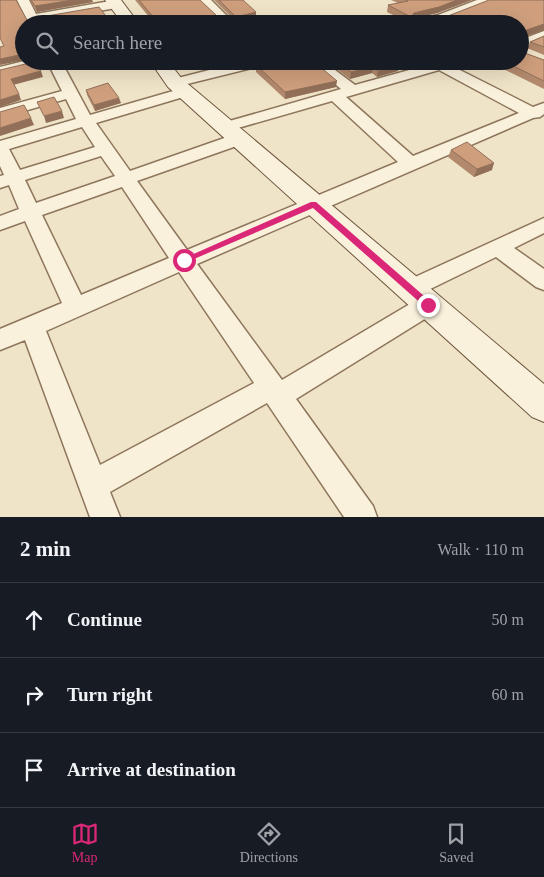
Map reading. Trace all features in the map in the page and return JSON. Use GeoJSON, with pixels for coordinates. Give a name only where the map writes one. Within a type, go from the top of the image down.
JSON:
{"type":"FeatureCollection","features":[{"type":"Feature","properties":{"kind":"street"},"geometry":{"type":"LineString","coordinates":[[23,0],[30,15]]}},
{"type":"Feature","properties":{"kind":"street"},"geometry":{"type":"LineString","coordinates":[[204,0],[220,15]]}},
{"type":"Feature","properties":{"kind":"street"},"geometry":{"type":"LineString","coordinates":[[450,15],[488,0]]}},
{"type":"Feature","properties":{"kind":"street"},"geometry":{"type":"LineString","coordinates":[[62,15],[115,2],[124,15]]}},
{"type":"Feature","properties":{"kind":"street"},"geometry":{"type":"LineString","coordinates":[[529,46],[544,35]]}},
{"type":"Feature","properties":{"kind":"street"},"geometry":{"type":"LineString","coordinates":[[0,71],[15,67]]}},
{"type":"Feature","properties":{"kind":"street"},"geometry":{"type":"LineString","coordinates":[[59,70],[84,120],[184,260],[362,517]]}},
{"type":"Feature","properties":{"kind":"street"},"geometry":{"type":"LineString","coordinates":[[166,70],[180,87],[544,406]]}},
{"type":"Feature","properties":{"kind":"street"},"geometry":{"type":"LineString","coordinates":[[75,307],[31,212],[7,180],[0,146],[234,70]]}},
{"type":"Feature","properties":{"kind":"street"},"geometry":{"type":"LineString","coordinates":[[326,70],[352,90]]}},
{"type":"Feature","properties":{"kind":"street"},"geometry":{"type":"LineString","coordinates":[[0,223],[126,179],[232,133],[335,95],[422,70]]}},
{"type":"Feature","properties":{"kind":"street"},"geometry":{"type":"LineString","coordinates":[[451,70],[539,111]]}},
{"type":"Feature","properties":{"kind":"street"},"geometry":{"type":"LineString","coordinates":[[0,113],[71,93]]}},
{"type":"Feature","properties":{"kind":"street"},"geometry":{"type":"LineString","coordinates":[[335,95],[411,164]]}},
{"type":"Feature","properties":{"kind":"street"},"geometry":{"type":"LineString","coordinates":[[0,340],[314,204],[539,111]]}},
{"type":"Feature","properties":{"kind":"street"},"geometry":{"type":"LineString","coordinates":[[7,180],[105,149]]}},
{"type":"Feature","properties":{"kind":"street"},"geometry":{"type":"LineString","coordinates":[[93,485],[275,392],[497,247],[544,225]]}},
{"type":"Feature","properties":{"kind":"street"},"geometry":{"type":"LineString","coordinates":[[497,247],[544,281]]}},
{"type":"Feature","properties":{"kind":"street"},"geometry":{"type":"LineString","coordinates":[[32,326],[105,517]]}},
{"type":"Feature","properties":{"kind":"building"},"geometry":{"type":"Polygon","coordinates":[[[0,0],[16,0],[24,15],[15,15],[15,56],[0,59],[0,47],[4,46],[0,38],[0,0]]]}},
{"type":"Feature","properties":{"kind":"building"},"geometry":{"type":"Polygon","coordinates":[[[31,0],[73,0],[35,6],[31,0]]]}},
{"type":"Feature","properties":{"kind":"building"},"geometry":{"type":"Polygon","coordinates":[[[139,0],[200,0],[216,15],[152,15],[139,0]]]}},
{"type":"Feature","properties":{"kind":"building"},"geometry":{"type":"Polygon","coordinates":[[[219,0],[243,0],[256,12],[244,15],[234,15],[219,0]]]}},
{"type":"Feature","properties":{"kind":"building"},"geometry":{"type":"Polygon","coordinates":[[[406,0],[457,0],[412,15],[407,15],[388,5],[408,1],[406,0]]]}},
{"type":"Feature","properties":{"kind":"building"},"geometry":{"type":"Polygon","coordinates":[[[489,0],[544,0],[544,24],[529,29],[529,15],[451,15],[489,0]]]}},
{"type":"Feature","properties":{"kind":"building"},"geometry":{"type":"Polygon","coordinates":[[[99,7],[105,15],[53,15],[99,7]]]}},
{"type":"Feature","properties":{"kind":"building"},"geometry":{"type":"Polygon","coordinates":[[[544,36],[544,47],[530,42],[544,36]]]}},
{"type":"Feature","properties":{"kind":"building"},"geometry":{"type":"Polygon","coordinates":[[[529,55],[544,60],[544,81],[521,70],[529,70],[529,55]]]}},
{"type":"Feature","properties":{"kind":"building"},"geometry":{"type":"Polygon","coordinates":[[[15,66],[15,70],[41,71],[11,79],[19,94],[0,100],[0,70],[15,66]]]}},
{"type":"Feature","properties":{"kind":"building"},"geometry":{"type":"Polygon","coordinates":[[[261,70],[324,70],[337,81],[285,92],[261,70]]]}},
{"type":"Feature","properties":{"kind":"building"},"geometry":{"type":"Polygon","coordinates":[[[108,83],[119,98],[94,105],[86,90],[108,83]]]}},
{"type":"Feature","properties":{"kind":"building"},"geometry":{"type":"Polygon","coordinates":[[[54,97],[62,111],[44,116],[37,102],[54,97]]]}},
{"type":"Feature","properties":{"kind":"building"},"geometry":{"type":"Polygon","coordinates":[[[24,105],[31,118],[0,128],[0,112],[24,105]]]}},
{"type":"Feature","properties":{"kind":"building"},"geometry":{"type":"Polygon","coordinates":[[[467,142],[494,163],[477,169],[451,150],[467,142]]]}},
{"type":"Feature","properties":{"kind":"route"},"geometry":{"type":"LineString","coordinates":[[184,260],[314,204],[428,305]]}}]}
